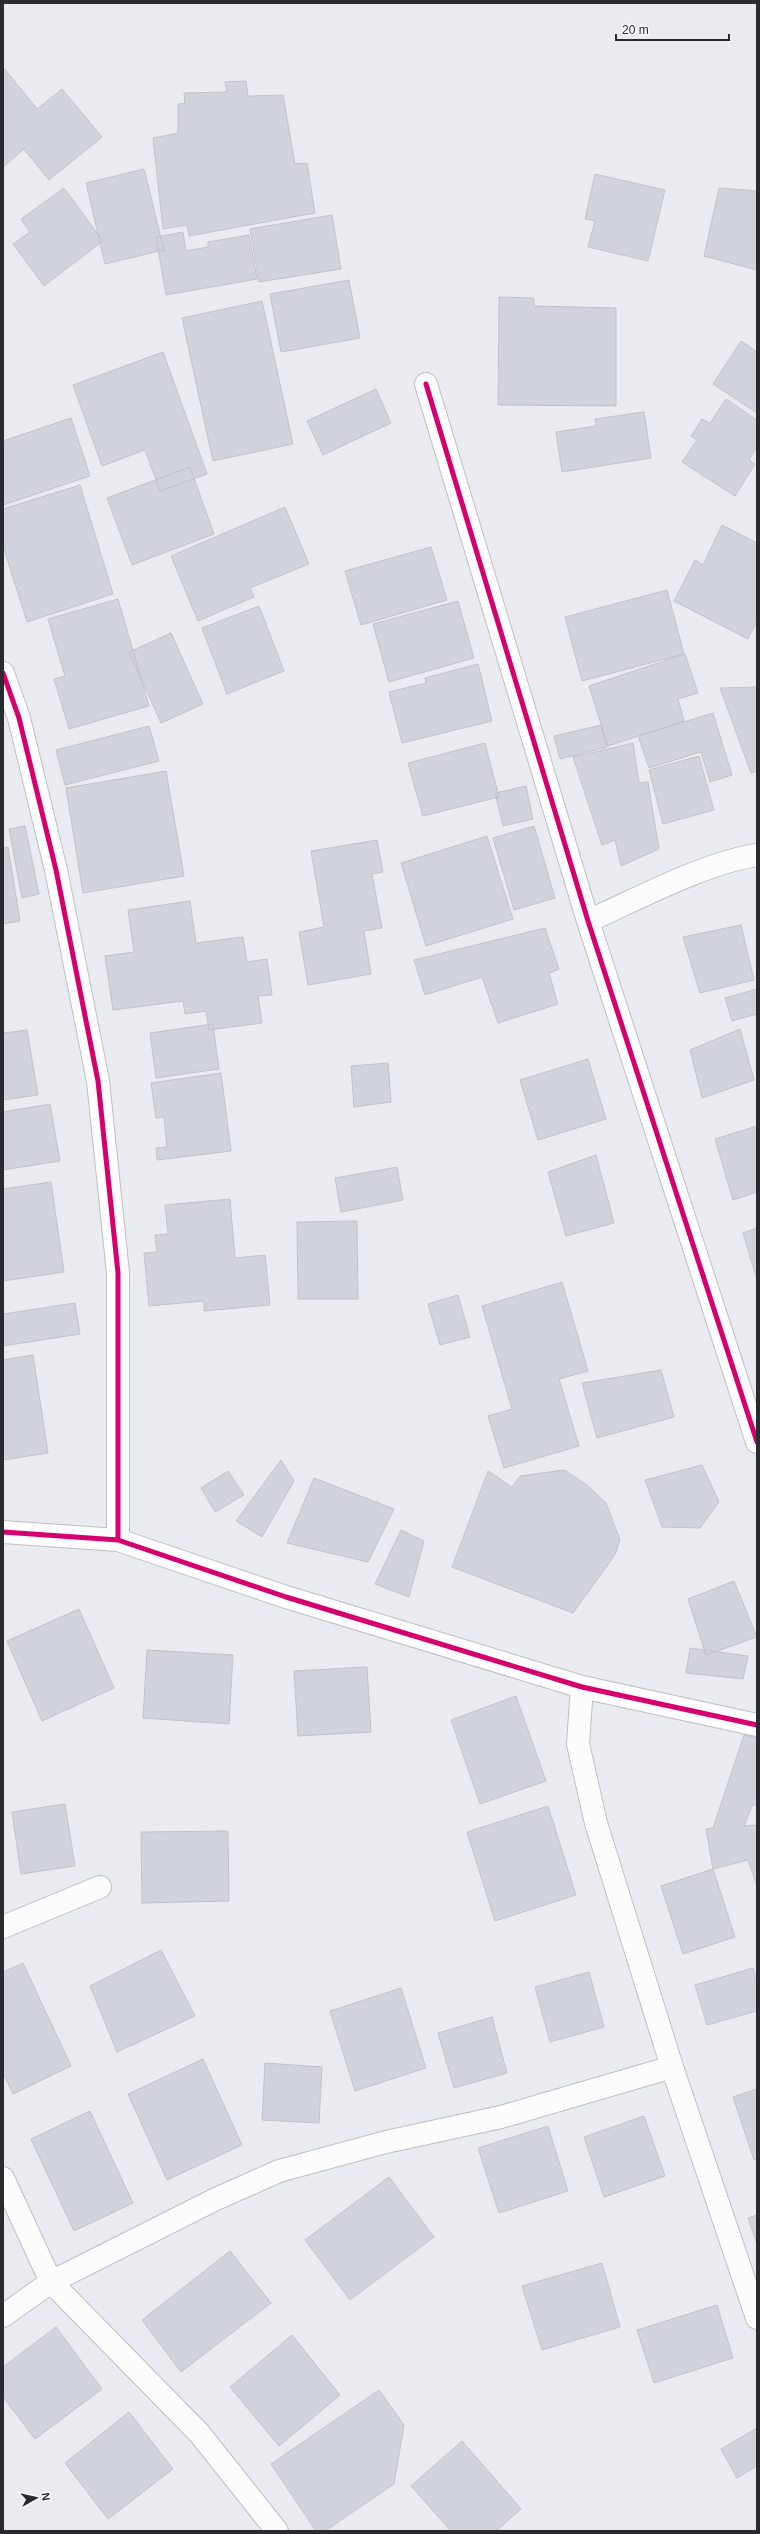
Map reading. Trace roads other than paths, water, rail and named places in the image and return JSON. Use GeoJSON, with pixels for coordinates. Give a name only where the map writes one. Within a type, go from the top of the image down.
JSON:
{"type":"FeatureCollection","features":[{"type":"Feature","properties":{"kind":"street"},"geometry":{"type":"LineString","coordinates":[[426,384],[588,921],[757,1442]]}},
{"type":"Feature","properties":{"kind":"street"},"geometry":{"type":"LineString","coordinates":[[3,673],[19,718],[56,870],[98,1081],[118,1274],[118,1540]]}},
{"type":"Feature","properties":{"kind":"street"},"geometry":{"type":"LineString","coordinates":[[588,921],[680,881],[740,858],[757,855]]}},
{"type":"Feature","properties":{"kind":"street"},"geometry":{"type":"LineString","coordinates":[[3,1532],[118,1540],[286,1597],[582,1687],[757,1725]]}},
{"type":"Feature","properties":{"kind":"street"},"geometry":{"type":"LineString","coordinates":[[582,1687],[578,1744],[583,1772],[596,1823],[672,2066],[757,2318]]}},
{"type":"Feature","properties":{"kind":"street"},"geometry":{"type":"LineString","coordinates":[[3,1927],[100,1887]]}},
{"type":"Feature","properties":{"kind":"street"},"geometry":{"type":"LineString","coordinates":[[3,2316],[51,2282],[216,2199],[278,2171],[386,2142],[501,2117],[672,2066]]}},
{"type":"Feature","properties":{"kind":"street"},"geometry":{"type":"LineString","coordinates":[[3,2178],[51,2282],[199,2433],[277,2531]]}}]}
